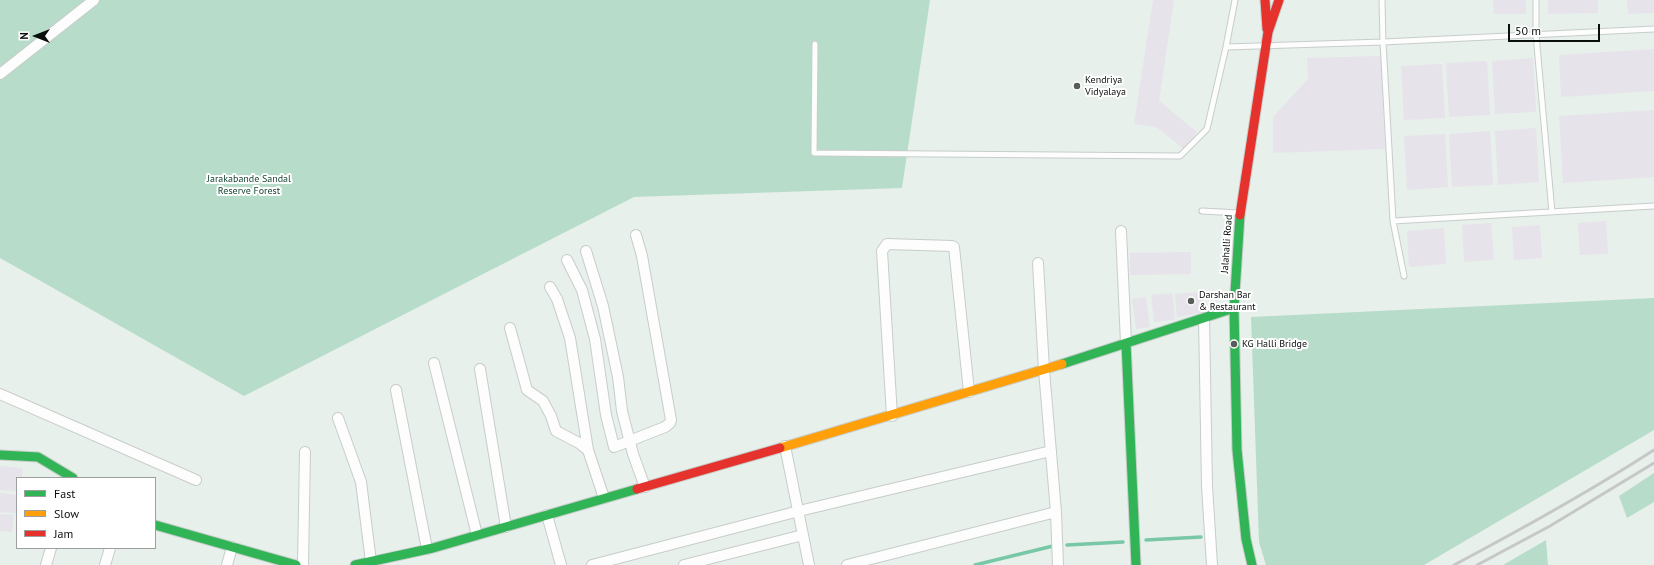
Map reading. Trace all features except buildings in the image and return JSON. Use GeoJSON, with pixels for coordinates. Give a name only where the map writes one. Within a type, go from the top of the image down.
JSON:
{"type":"FeatureCollection","features":[{"type":"Feature","properties":{"kind":"main road"},"geometry":{"type":"LineString","coordinates":[[1265,0],[1268,32]]}},
{"type":"Feature","properties":{"kind":"main road","name":"Jalahalli Road"},"geometry":{"type":"LineString","coordinates":[[1252,565],[1246,539],[1237,450],[1234,308],[1240,213],[1265,47],[1278,0]]}},
{"type":"Feature","properties":{"kind":"main road"},"geometry":{"type":"LineString","coordinates":[[355,565],[428,549],[892,416],[1044,370],[1234,308]]}},
{"type":"Feature","properties":{"kind":"main road"},"geometry":{"type":"LineString","coordinates":[[1126,343],[1136,565]]}},
{"type":"Feature","properties":{"kind":"main road"},"geometry":{"type":"LineString","coordinates":[[0,455],[38,457],[70,477]]}},
{"type":"Feature","properties":{"kind":"main road"},"geometry":{"type":"LineString","coordinates":[[156,524],[289,564]]}},
{"type":"Feature","properties":{"kind":"street"},"geometry":{"type":"LineString","coordinates":[[0,74],[94,0]]}},
{"type":"Feature","properties":{"kind":"street"},"geometry":{"type":"LineString","coordinates":[[1121,231],[1126,343]]}},
{"type":"Feature","properties":{"kind":"street"},"geometry":{"type":"LineString","coordinates":[[568,260],[582,290],[595,339],[606,415],[614,447],[665,427],[671,420],[642,256],[636,235]]}},
{"type":"Feature","properties":{"kind":"street"},"geometry":{"type":"LineString","coordinates":[[892,416],[882,251],[887,244],[954,247],[969,392]]}},
{"type":"Feature","properties":{"kind":"street"},"geometry":{"type":"LineString","coordinates":[[586,251],[603,306],[618,377],[622,411],[630,442],[645,486]]}},
{"type":"Feature","properties":{"kind":"street"},"geometry":{"type":"LineString","coordinates":[[1038,263],[1044,370],[1056,512],[1058,565]]}},
{"type":"Feature","properties":{"kind":"street"},"geometry":{"type":"LineString","coordinates":[[550,287],[558,299],[570,338],[588,450],[604,498]]}},
{"type":"Feature","properties":{"kind":"street"},"geometry":{"type":"LineString","coordinates":[[1204,318],[1207,486],[1212,565]]}},
{"type":"Feature","properties":{"kind":"street"},"geometry":{"type":"LineString","coordinates":[[510,328],[527,390],[543,401],[551,416],[556,431],[579,443],[588,450]]}},
{"type":"Feature","properties":{"kind":"street"},"geometry":{"type":"LineString","coordinates":[[434,364],[477,535]]}},
{"type":"Feature","properties":{"kind":"street"},"geometry":{"type":"LineString","coordinates":[[480,369],[506,527]]}},
{"type":"Feature","properties":{"kind":"street"},"geometry":{"type":"LineString","coordinates":[[396,390],[428,549]]}},
{"type":"Feature","properties":{"kind":"street"},"geometry":{"type":"LineString","coordinates":[[0,394],[196,480]]}},
{"type":"Feature","properties":{"kind":"street"},"geometry":{"type":"LineString","coordinates":[[338,418],[361,482],[371,562]]}},
{"type":"Feature","properties":{"kind":"street"},"geometry":{"type":"LineString","coordinates":[[785,446],[810,565]]}},
{"type":"Feature","properties":{"kind":"street"},"geometry":{"type":"LineString","coordinates":[[592,565],[799,512],[1051,451]]}},
{"type":"Feature","properties":{"kind":"street"},"geometry":{"type":"LineString","coordinates":[[303,565],[305,452]]}},
{"type":"Feature","properties":{"kind":"street"},"geometry":{"type":"LineString","coordinates":[[847,565],[1056,512]]}},
{"type":"Feature","properties":{"kind":"street"},"geometry":{"type":"LineString","coordinates":[[547,515],[561,565]]}},
{"type":"Feature","properties":{"kind":"street"},"geometry":{"type":"LineString","coordinates":[[684,565],[803,535]]}},
{"type":"Feature","properties":{"kind":"street"},"geometry":{"type":"LineString","coordinates":[[227,565],[232,547]]}},
{"type":"Feature","properties":{"kind":"street"},"geometry":{"type":"LineString","coordinates":[[46,565],[50,549]]}},
{"type":"Feature","properties":{"kind":"street"},"geometry":{"type":"LineString","coordinates":[[105,565],[110,549]]}},
{"type":"Feature","properties":{"kind":"lane"},"geometry":{"type":"LineString","coordinates":[[815,44],[814,153],[1180,156],[1207,129],[1235,0]]}},
{"type":"Feature","properties":{"kind":"lane"},"geometry":{"type":"LineString","coordinates":[[1382,0],[1383,42],[1394,221],[1404,276]]}},
{"type":"Feature","properties":{"kind":"lane"},"geometry":{"type":"LineString","coordinates":[[1536,0],[1536,35],[1552,212]]}},
{"type":"Feature","properties":{"kind":"lane"},"geometry":{"type":"LineString","coordinates":[[1226,47],[1265,47],[1654,29]]}},
{"type":"Feature","properties":{"kind":"lane"},"geometry":{"type":"LineString","coordinates":[[1394,221],[1654,206]]}},
{"type":"Feature","properties":{"kind":"lane"},"geometry":{"type":"LineString","coordinates":[[1202,211],[1240,213]]}},
{"type":"Feature","properties":{"kind":"green space","name":"Jarakabande Sandal Reserve Forest"},"geometry":{"type":"Polygon","coordinates":[[[0,0],[930,0],[902,188],[634,197],[244,396],[0,258],[0,0]]]}},
{"type":"Feature","properties":{"kind":"green space"},"geometry":{"type":"Polygon","coordinates":[[[1654,298],[1654,430],[1424,565],[1266,565],[1259,542],[1251,317],[1654,298]]]}},
{"type":"Feature","properties":{"kind":"green space"},"geometry":{"type":"Polygon","coordinates":[[[1654,473],[1654,502],[1627,518],[1619,496],[1654,473]]]}},
{"type":"Feature","properties":{"kind":"green space"},"geometry":{"type":"Polygon","coordinates":[[[1546,540],[1548,565],[1503,565],[1546,540]]]}},
{"type":"Feature","properties":{"kind":"waterway"},"geometry":{"type":"LineString","coordinates":[[1146,540],[1201,537]]}},
{"type":"Feature","properties":{"kind":"waterway"},"geometry":{"type":"LineString","coordinates":[[1067,545],[1123,542]]}},
{"type":"Feature","properties":{"kind":"waterway"},"geometry":{"type":"LineString","coordinates":[[975,565],[1053,546]]}},
{"type":"Feature","properties":{"kind":"railway"},"geometry":{"type":"LineString","coordinates":[[1454,565],[1555,510],[1654,450]]}},
{"type":"Feature","properties":{"kind":"railway"},"geometry":{"type":"LineString","coordinates":[[1477,565],[1550,526],[1654,463]]}},
{"type":"Feature","properties":{"kind":"traffic: fast"},"geometry":{"type":"LineString","coordinates":[[1240,215],[1234,308],[1237,450],[1246,539],[1252,565]]}},
{"type":"Feature","properties":{"kind":"traffic: fast"},"geometry":{"type":"LineString","coordinates":[[1062,364],[1234,308]]}},
{"type":"Feature","properties":{"kind":"traffic: fast"},"geometry":{"type":"LineString","coordinates":[[1126,343],[1136,565]]}},
{"type":"Feature","properties":{"kind":"traffic: fast"},"geometry":{"type":"LineString","coordinates":[[0,455],[38,457],[71,477]]}},
{"type":"Feature","properties":{"kind":"traffic: fast"},"geometry":{"type":"LineString","coordinates":[[355,565],[433,548],[637,489]]}},
{"type":"Feature","properties":{"kind":"traffic: fast"},"geometry":{"type":"LineString","coordinates":[[156,525],[296,565]]}},
{"type":"Feature","properties":{"kind":"traffic: slow"},"geometry":{"type":"LineString","coordinates":[[780,448],[1062,364]]}},
{"type":"Feature","properties":{"kind":"traffic: jam"},"geometry":{"type":"LineString","coordinates":[[1265,0],[1267,29]]}},
{"type":"Feature","properties":{"kind":"traffic: jam"},"geometry":{"type":"LineString","coordinates":[[1240,215],[1268,32],[1279,0]]}},
{"type":"Feature","properties":{"kind":"traffic: jam"},"geometry":{"type":"LineString","coordinates":[[637,489],[780,448]]}},
{"type":"Feature","properties":{"kind":"place","name":"Kendriya Vidyalaya"},"geometry":{"type":"Point","coordinates":[1077,86]}},
{"type":"Feature","properties":{"kind":"place","name":"Darshan Bar & Restaurant"},"geometry":{"type":"Point","coordinates":[1191,301]}},
{"type":"Feature","properties":{"kind":"place","name":"KG Halli Bridge"},"geometry":{"type":"Point","coordinates":[1234,344]}}]}
